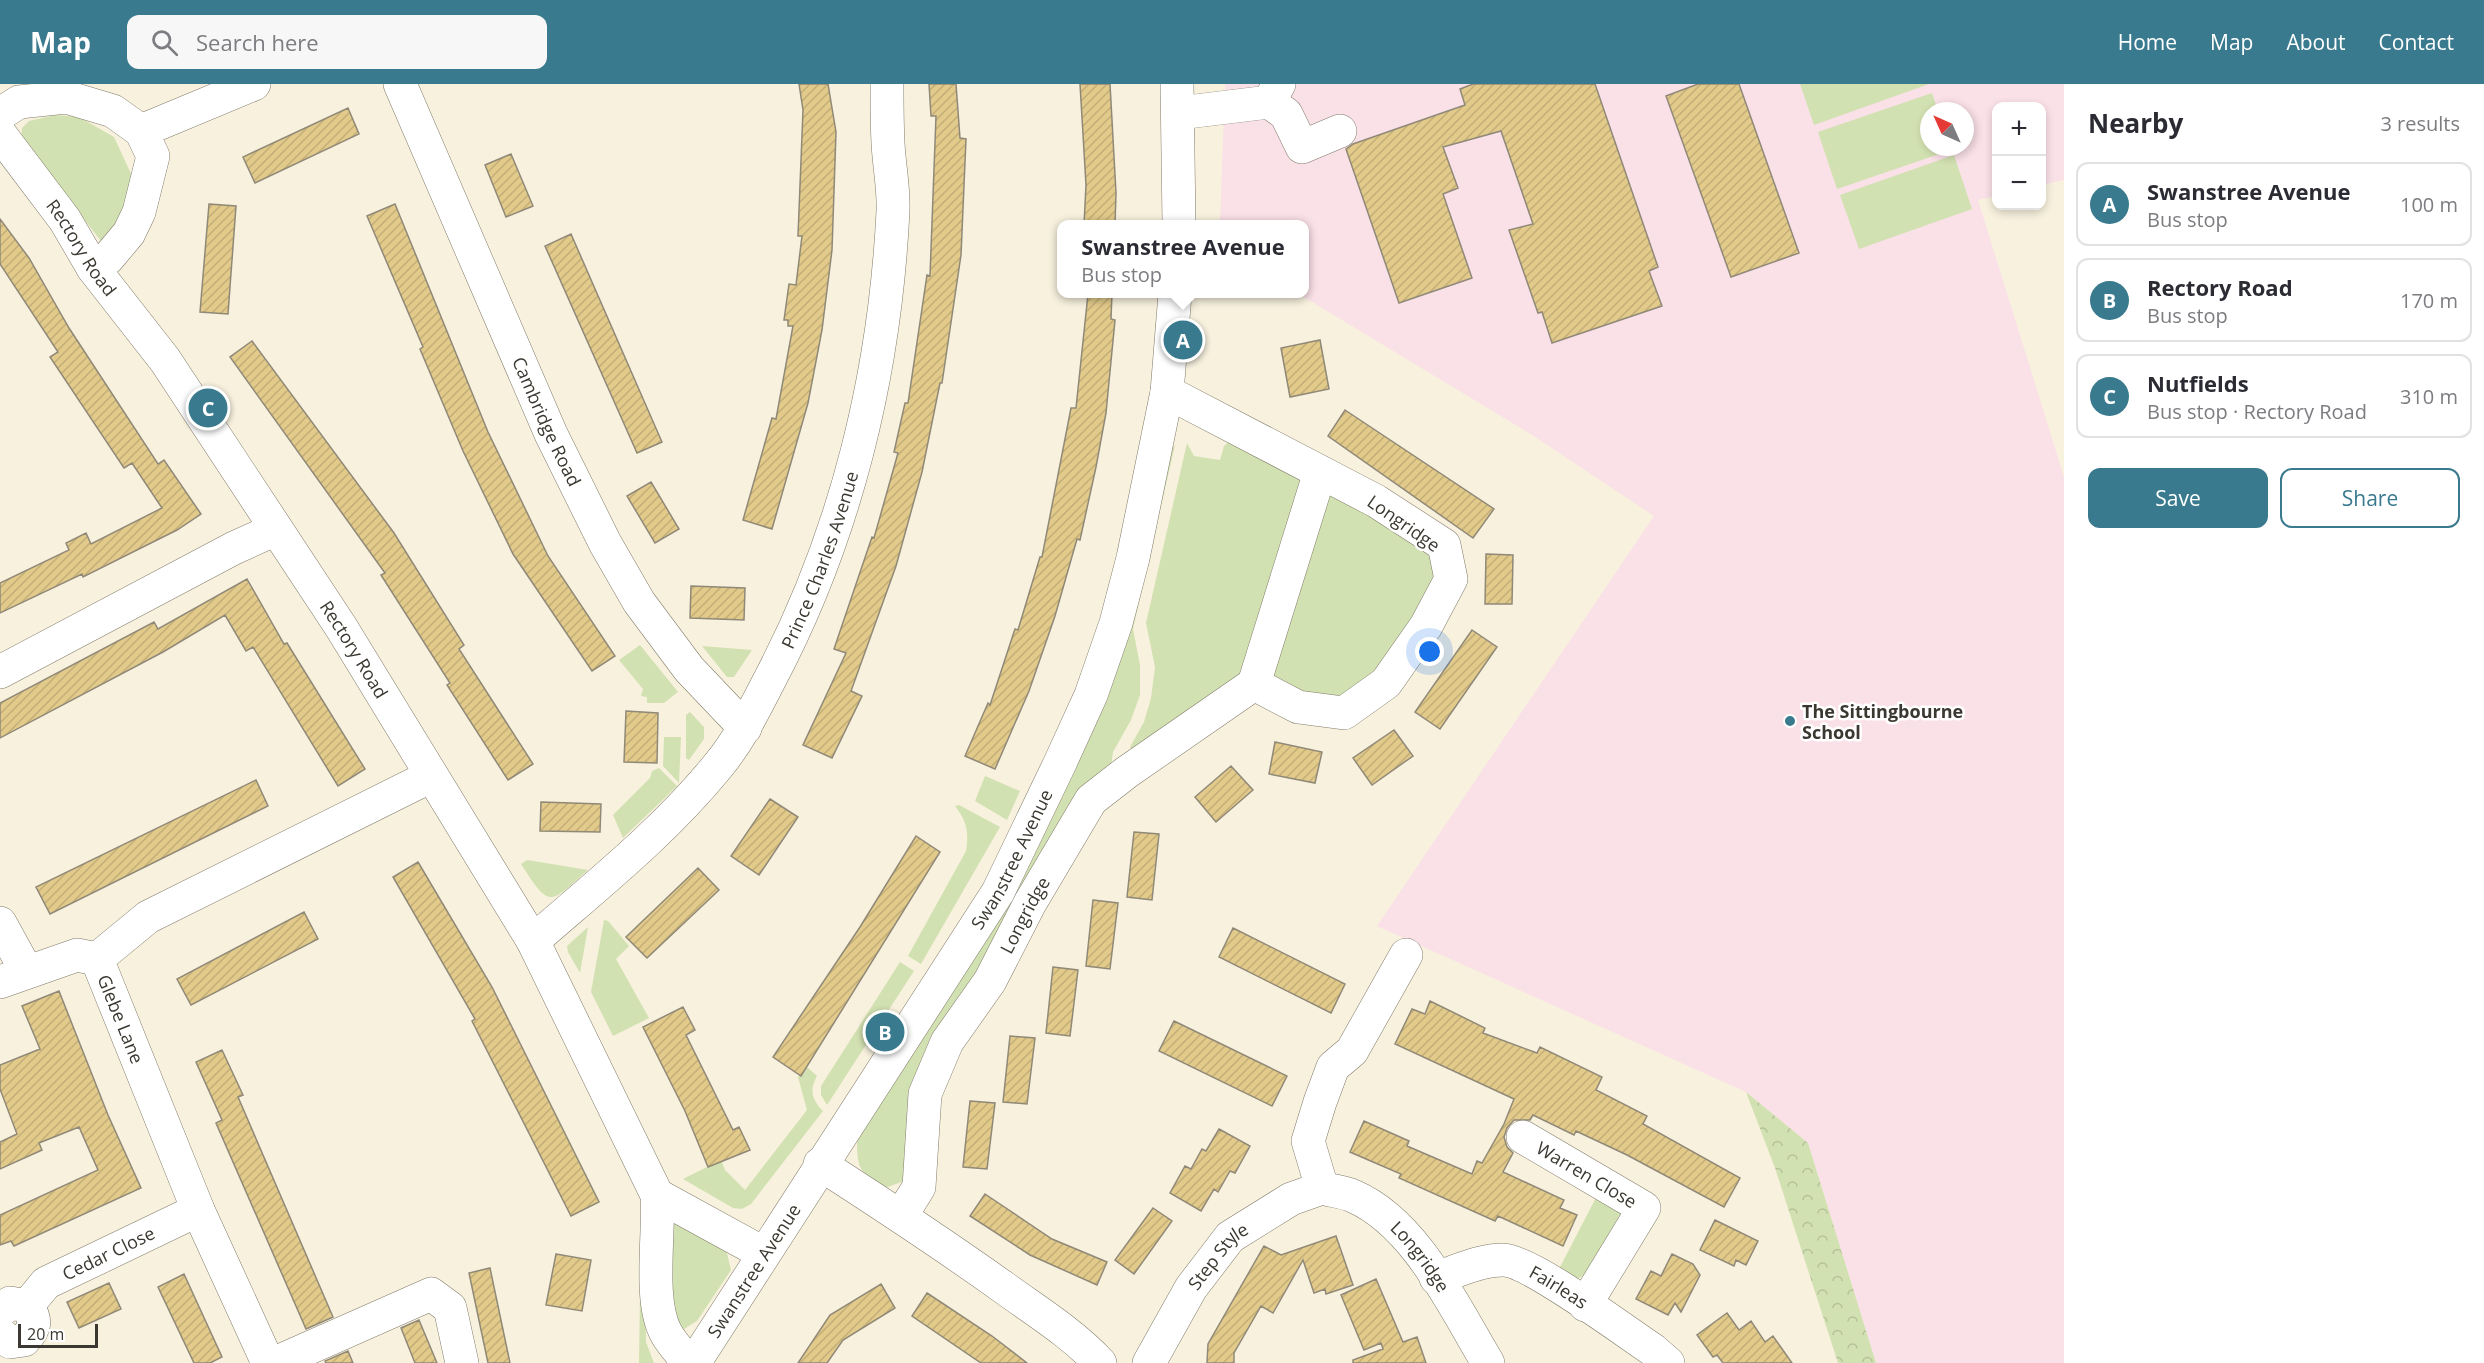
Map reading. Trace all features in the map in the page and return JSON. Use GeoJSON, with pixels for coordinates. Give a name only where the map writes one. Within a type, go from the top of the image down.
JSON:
{"type":"FeatureCollection","features":[{"type":"Feature","properties":{"kind":"street","name":"Cambridge Road"},"geometry":{"type":"LineString","coordinates":[[400,84],[551,434],[605,543],[639,602],[689,669],[745,728]]}},
{"type":"Feature","properties":{"kind":"street","name":"Prince Charles Avenue"},"geometry":{"type":"LineString","coordinates":[[533,941],[606,879],[718,767],[745,728],[789,643],[828,547],[859,452],[876,362],[888,275],[893,207],[887,84]]}},
{"type":"Feature","properties":{"kind":"street"},"geometry":{"type":"LineString","coordinates":[[141,131],[249,85]]}},
{"type":"Feature","properties":{"kind":"street"},"geometry":{"type":"LineString","coordinates":[[0,114],[20,102],[65,91],[113,111],[141,131],[153,156],[139,212],[129,233],[108,258],[93,268]]}},
{"type":"Feature","properties":{"kind":"street"},"geometry":{"type":"LineString","coordinates":[[1179,220],[1178,98],[1274,93],[1302,147],[1340,131]]}},
{"type":"Feature","properties":{"kind":"street","name":"Rectory Road"},"geometry":{"type":"LineString","coordinates":[[0,134],[65,220],[93,268],[165,360],[341,627],[533,941],[657,1195],[659,1223],[656,1269],[660,1307],[666,1332],[689,1363]]}},
{"type":"Feature","properties":{"kind":"street","name":"Swanstree Avenue"},"geometry":{"type":"LineString","coordinates":[[694,1363],[820,1164],[998,892],[1069,744],[1091,695],[1116,624],[1167,392],[1175,298]]}},
{"type":"Feature","properties":{"kind":"street","name":"Longridge"},"geometry":{"type":"LineString","coordinates":[[901,1216],[919,1187],[925,1094],[947,1042],[990,981],[1030,903],[1091,800],[1127,772],[1254,684],[1298,707],[1344,713],[1386,683],[1426,626],[1451,579],[1444,546],[1376,501],[1167,392]]}},
{"type":"Feature","properties":{"kind":"street"},"geometry":{"type":"LineString","coordinates":[[1254,684],[1320,472]]}},
{"type":"Feature","properties":{"kind":"street"},"geometry":{"type":"LineString","coordinates":[[0,672],[234,548],[276,529]]}},
{"type":"Feature","properties":{"kind":"street","name":"Glebe Lane"},"geometry":{"type":"LineString","coordinates":[[268,1363],[198,1210],[98,959],[148,917],[431,776]]}},
{"type":"Feature","properties":{"kind":"street"},"geometry":{"type":"LineString","coordinates":[[0,923],[13,977],[77,955],[98,959]]}},
{"type":"Feature","properties":{"kind":"street"},"geometry":{"type":"LineString","coordinates":[[1322,1188],[1308,1141],[1334,1067],[1352,1051],[1406,955]]}},
{"type":"Feature","properties":{"kind":"street","name":"Warren Close"},"geometry":{"type":"LineString","coordinates":[[1523,1137],[1644,1208],[1585,1305]]}},
{"type":"Feature","properties":{"kind":"street"},"geometry":{"type":"LineString","coordinates":[[820,1164],[901,1216],[1048,1319],[1087,1349],[1100,1363]]}},
{"type":"Feature","properties":{"kind":"street","name":"Longridge"},"geometry":{"type":"LineString","coordinates":[[1322,1188],[1353,1196],[1387,1218],[1408,1237],[1488,1363]]}},
{"type":"Feature","properties":{"kind":"street","name":"Step Style"},"geometry":{"type":"LineString","coordinates":[[1149,1363],[1191,1288],[1230,1237],[1291,1199],[1322,1188]]}},
{"type":"Feature","properties":{"kind":"street"},"geometry":{"type":"LineString","coordinates":[[657,1195],[763,1254]]}},
{"type":"Feature","properties":{"kind":"street","name":"Cedar Close"},"geometry":{"type":"LineString","coordinates":[[6,1313],[46,1283],[198,1210]]}},
{"type":"Feature","properties":{"kind":"street","name":"Fairleas"},"geometry":{"type":"LineString","coordinates":[[1436,1278],[1479,1263],[1505,1259],[1554,1282],[1653,1350],[1668,1363]]}},
{"type":"Feature","properties":{"kind":"street"},"geometry":{"type":"LineString","coordinates":[[275,1363],[431,1294],[450,1308],[462,1363]]}},
{"type":"Feature","properties":{"kind":"shaded area","name":"The Sittingbourne School"},"geometry":{"type":"Polygon","coordinates":[[[1225,84],[2064,84],[2064,180],[2046,184],[2046,102],[1992,102],[1992,197],[1978,200],[2064,477],[2064,1363],[1876,1363],[1808,1143],[1746,1092],[1377,926],[1654,516],[1529,433],[1306,298],[1309,298],[1309,220],[1220,220],[1225,84]]]}},
{"type":"Feature","properties":{"kind":"green space"},"geometry":{"type":"Polygon","coordinates":[[[1800,84],[1929,84],[1814,125],[1800,84]]]}},
{"type":"Feature","properties":{"kind":"green space"},"geometry":{"type":"Polygon","coordinates":[[[1932,93],[1935,102],[1920,102],[1920,156],[1933,156],[1837,189],[1818,132],[1932,93]]]}},
{"type":"Feature","properties":{"kind":"green space"},"geometry":{"type":"Polygon","coordinates":[[[55,115],[79,117],[114,137],[133,178],[125,216],[101,241],[21,139],[22,128],[29,121],[55,115]]]}},
{"type":"Feature","properties":{"kind":"green space"},"geometry":{"type":"Polygon","coordinates":[[[1954,156],[1972,209],[1859,249],[1840,195],[1954,156]]]}},
{"type":"Feature","properties":{"kind":"green space"},"geometry":{"type":"Polygon","coordinates":[[[1231,440],[1444,545],[1451,579],[1344,713],[1249,675],[1133,753],[1130,747],[1144,722],[1151,698],[1155,667],[1146,623],[1187,443],[1194,456],[1220,460],[1224,446],[1231,440]]]}},
{"type":"Feature","properties":{"kind":"green space"},"geometry":{"type":"Polygon","coordinates":[[[1175,445],[1133,629],[1140,665],[1140,695],[1131,720],[1113,752],[1110,775],[1030,883],[904,1181],[885,1188],[861,1169],[857,1138],[1075,763],[1106,703],[1172,448],[1175,445]]]}},
{"type":"Feature","properties":{"kind":"green space"},"geometry":{"type":"Polygon","coordinates":[[[640,645],[678,692],[664,703],[647,703],[647,697],[641,696],[643,689],[619,660],[640,645]]]}},
{"type":"Feature","properties":{"kind":"green space"},"geometry":{"type":"Polygon","coordinates":[[[702,646],[752,650],[734,677],[727,677],[702,646]]]}},
{"type":"Feature","properties":{"kind":"green space"},"geometry":{"type":"Polygon","coordinates":[[[690,712],[704,727],[704,739],[689,760],[686,758],[686,715],[690,712]]]}},
{"type":"Feature","properties":{"kind":"green space"},"geometry":{"type":"Polygon","coordinates":[[[664,737],[681,737],[679,783],[663,766],[664,737]]]}},
{"type":"Feature","properties":{"kind":"green space"},"geometry":{"type":"Polygon","coordinates":[[[659,768],[677,786],[623,838],[613,815],[650,778],[652,771],[659,768]]]}},
{"type":"Feature","properties":{"kind":"green space"},"geometry":{"type":"Polygon","coordinates":[[[985,776],[1020,791],[1007,820],[975,801],[985,776]]]}},
{"type":"Feature","properties":{"kind":"green space"},"geometry":{"type":"Polygon","coordinates":[[[959,805],[1000,827],[921,964],[908,956],[966,851],[966,827],[955,806],[959,805]]]}},
{"type":"Feature","properties":{"kind":"green space"},"geometry":{"type":"Polygon","coordinates":[[[527,860],[588,870],[566,890],[552,897],[545,895],[531,879],[521,864],[527,860]]]}},
{"type":"Feature","properties":{"kind":"green space"},"geometry":{"type":"Polygon","coordinates":[[[604,920],[608,921],[629,946],[616,959],[649,1018],[613,1036],[591,992],[604,920]]]}},
{"type":"Feature","properties":{"kind":"green space"},"geometry":{"type":"Polygon","coordinates":[[[588,927],[580,973],[567,946],[588,927]]]}},
{"type":"Feature","properties":{"kind":"green space"},"geometry":{"type":"Polygon","coordinates":[[[900,962],[914,971],[827,1105],[821,1095],[821,1086],[900,962]]]}},
{"type":"Feature","properties":{"kind":"green space"},"geometry":{"type":"Polygon","coordinates":[[[807,1067],[817,1076],[812,1090],[816,1103],[823,1111],[751,1204],[742,1209],[733,1208],[683,1179],[721,1160],[725,1170],[745,1190],[807,1110],[798,1077],[807,1067]]]}},
{"type":"Feature","properties":{"kind":"green space"},"geometry":{"type":"Polygon","coordinates":[[[1746,1092],[1808,1143],[1876,1363],[1838,1363],[1775,1168],[1746,1092]]]}},
{"type":"Feature","properties":{"kind":"green space"},"geometry":{"type":"Polygon","coordinates":[[[1601,1188],[1620,1207],[1620,1215],[1598,1260],[1592,1268],[1576,1280],[1559,1269],[1601,1188]]]}},
{"type":"Feature","properties":{"kind":"green space"},"geometry":{"type":"Polygon","coordinates":[[[680,1221],[726,1249],[731,1270],[697,1321],[684,1329],[670,1325],[670,1222],[680,1221]]]}},
{"type":"Feature","properties":{"kind":"green space"},"geometry":{"type":"Polygon","coordinates":[[[640,1294],[645,1294],[646,1342],[654,1363],[639,1363],[640,1294]]]}},
{"type":"Feature","properties":{"kind":"building"},"geometry":{"type":"Polygon","coordinates":[[[799,84],[828,84],[836,132],[832,250],[822,330],[808,403],[772,529],[743,520],[772,418],[776,419],[793,326],[788,326],[788,320],[784,320],[789,284],[796,285],[802,236],[798,236],[803,110],[799,84]]]}},
{"type":"Feature","properties":{"kind":"building"},"geometry":{"type":"Polygon","coordinates":[[[929,84],[956,84],[960,138],[966,139],[961,255],[942,383],[940,383],[922,472],[896,566],[851,691],[862,696],[832,758],[803,745],[846,653],[834,649],[872,537],[874,538],[898,453],[894,452],[905,403],[908,403],[927,275],[930,276],[936,116],[931,116],[929,84]]]}},
{"type":"Feature","properties":{"kind":"building"},"geometry":{"type":"Polygon","coordinates":[[[1080,84],[1110,84],[1116,193],[1115,220],[1084,220],[1086,185],[1080,84]]]}},
{"type":"Feature","properties":{"kind":"building"},"geometry":{"type":"Polygon","coordinates":[[[1473,84],[1595,84],[1658,267],[1649,271],[1662,306],[1552,343],[1542,312],[1538,313],[1509,230],[1533,224],[1501,131],[1443,147],[1458,188],[1443,194],[1472,278],[1399,303],[1346,149],[1353,144],[1465,105],[1460,89],[1473,84]]]}},
{"type":"Feature","properties":{"kind":"building"},"geometry":{"type":"Polygon","coordinates":[[[1698,84],[1739,84],[1799,253],[1731,277],[1666,96],[1698,84]]]}},
{"type":"Feature","properties":{"kind":"building"},"geometry":{"type":"Polygon","coordinates":[[[348,108],[359,134],[255,183],[243,157],[348,108]]]}},
{"type":"Feature","properties":{"kind":"building"},"geometry":{"type":"Polygon","coordinates":[[[511,154],[533,206],[506,217],[485,165],[511,154]]]}},
{"type":"Feature","properties":{"kind":"building"},"geometry":{"type":"Polygon","coordinates":[[[209,204],[236,206],[228,314],[200,312],[209,204]]]}},
{"type":"Feature","properties":{"kind":"building"},"geometry":{"type":"Polygon","coordinates":[[[395,204],[488,432],[548,556],[615,656],[592,671],[513,554],[463,451],[420,349],[423,347],[367,216],[395,204]]]}},
{"type":"Feature","properties":{"kind":"building"},"geometry":{"type":"Polygon","coordinates":[[[0,219],[29,258],[69,328],[158,464],[164,460],[201,514],[177,530],[83,577],[82,574],[0,613],[0,583],[69,550],[66,543],[86,533],[91,544],[162,508],[132,463],[124,468],[50,357],[58,352],[0,264],[0,219]]]}},
{"type":"Feature","properties":{"kind":"building"},"geometry":{"type":"Polygon","coordinates":[[[571,234],[662,442],[637,453],[545,246],[571,234]]]}},
{"type":"Feature","properties":{"kind":"building"},"geometry":{"type":"Polygon","coordinates":[[[1088,298],[1112,298],[1111,319],[1115,320],[1106,413],[1080,540],[1077,539],[1055,616],[1029,691],[995,769],[965,756],[988,703],[990,705],[1015,629],[1018,630],[1040,557],[1042,557],[1071,408],[1076,408],[1088,298]]]}},
{"type":"Feature","properties":{"kind":"building"},"geometry":{"type":"Polygon","coordinates":[[[1320,340],[1329,389],[1290,397],[1281,348],[1320,340]]]}},
{"type":"Feature","properties":{"kind":"building"},"geometry":{"type":"Polygon","coordinates":[[[252,341],[394,533],[464,645],[459,649],[533,764],[508,780],[447,685],[450,683],[381,575],[385,573],[230,357],[252,341]]]}},
{"type":"Feature","properties":{"kind":"building"},"geometry":{"type":"Polygon","coordinates":[[[1345,410],[1494,509],[1473,538],[1328,436],[1345,410]]]}},
{"type":"Feature","properties":{"kind":"building"},"geometry":{"type":"Polygon","coordinates":[[[651,482],[679,529],[655,543],[627,496],[651,482]]]}},
{"type":"Feature","properties":{"kind":"building"},"geometry":{"type":"Polygon","coordinates":[[[1486,554],[1513,555],[1512,604],[1485,604],[1486,554]]]}},
{"type":"Feature","properties":{"kind":"building"},"geometry":{"type":"Polygon","coordinates":[[[247,579],[284,644],[287,643],[365,769],[338,786],[253,647],[246,651],[225,615],[163,652],[0,738],[0,703],[154,622],[158,629],[247,579]]]}},
{"type":"Feature","properties":{"kind":"building"},"geometry":{"type":"Polygon","coordinates":[[[691,586],[745,588],[744,620],[690,618],[691,586]]]}},
{"type":"Feature","properties":{"kind":"building"},"geometry":{"type":"Polygon","coordinates":[[[1472,630],[1497,647],[1440,729],[1415,712],[1472,630]]]}},
{"type":"Feature","properties":{"kind":"building"},"geometry":{"type":"Polygon","coordinates":[[[626,711],[658,713],[657,763],[624,762],[626,711]]]}},
{"type":"Feature","properties":{"kind":"building"},"geometry":{"type":"Polygon","coordinates":[[[1394,730],[1413,756],[1372,785],[1353,758],[1394,730]]]}},
{"type":"Feature","properties":{"kind":"building"},"geometry":{"type":"Polygon","coordinates":[[[1275,742],[1322,752],[1315,783],[1269,774],[1275,742]]]}},
{"type":"Feature","properties":{"kind":"building"},"geometry":{"type":"Polygon","coordinates":[[[1231,766],[1253,790],[1216,822],[1195,797],[1231,766]]]}},
{"type":"Feature","properties":{"kind":"building"},"geometry":{"type":"Polygon","coordinates":[[[256,780],[268,806],[50,914],[36,887],[256,780]]]}},
{"type":"Feature","properties":{"kind":"building"},"geometry":{"type":"Polygon","coordinates":[[[770,799],[798,817],[759,875],[731,856],[770,799]]]}},
{"type":"Feature","properties":{"kind":"building"},"geometry":{"type":"Polygon","coordinates":[[[541,802],[601,804],[600,832],[540,831],[541,802]]]}},
{"type":"Feature","properties":{"kind":"building"},"geometry":{"type":"Polygon","coordinates":[[[1134,832],[1159,834],[1152,900],[1127,897],[1134,832]]]}},
{"type":"Feature","properties":{"kind":"building"},"geometry":{"type":"Polygon","coordinates":[[[916,836],[940,852],[801,1076],[773,1057],[860,927],[916,836]]]}},
{"type":"Feature","properties":{"kind":"building"},"geometry":{"type":"Polygon","coordinates":[[[418,862],[492,987],[599,1202],[571,1216],[472,1021],[475,1019],[393,877],[418,862]]]}},
{"type":"Feature","properties":{"kind":"building"},"geometry":{"type":"Polygon","coordinates":[[[698,868],[719,890],[647,958],[626,937],[698,868]]]}},
{"type":"Feature","properties":{"kind":"building"},"geometry":{"type":"Polygon","coordinates":[[[1093,900],[1118,903],[1110,969],[1086,966],[1093,900]]]}},
{"type":"Feature","properties":{"kind":"building"},"geometry":{"type":"Polygon","coordinates":[[[304,912],[318,939],[191,1005],[177,979],[304,912]]]}},
{"type":"Feature","properties":{"kind":"building"},"geometry":{"type":"Polygon","coordinates":[[[1233,928],[1345,984],[1331,1013],[1219,957],[1233,928]]]}},
{"type":"Feature","properties":{"kind":"building"},"geometry":{"type":"Polygon","coordinates":[[[1053,967],[1078,970],[1070,1036],[1046,1033],[1053,967]]]}},
{"type":"Feature","properties":{"kind":"building"},"geometry":{"type":"Polygon","coordinates":[[[59,991],[108,1115],[141,1188],[14,1246],[11,1241],[0,1245],[0,1215],[98,1170],[79,1127],[39,1143],[42,1150],[0,1169],[0,1142],[17,1134],[0,1089],[0,1065],[40,1049],[22,1006],[59,991]]]}},
{"type":"Feature","properties":{"kind":"building"},"geometry":{"type":"Polygon","coordinates":[[[1430,1001],[1485,1028],[1483,1033],[1537,1053],[1540,1047],[1602,1077],[1596,1090],[1647,1116],[1643,1124],[1740,1178],[1724,1207],[1627,1155],[1576,1131],[1574,1135],[1533,1115],[1530,1120],[1514,1120],[1507,1128],[1504,1137],[1507,1147],[1513,1153],[1503,1172],[1564,1200],[1560,1208],[1577,1215],[1563,1246],[1498,1216],[1495,1221],[1399,1178],[1401,1174],[1350,1152],[1364,1121],[1409,1141],[1407,1146],[1472,1174],[1477,1161],[1482,1163],[1504,1124],[1514,1099],[1395,1044],[1412,1009],[1425,1014],[1430,1001]]]}},
{"type":"Feature","properties":{"kind":"building"},"geometry":{"type":"Polygon","coordinates":[[[683,1007],[695,1030],[686,1035],[733,1130],[739,1127],[750,1150],[708,1167],[685,1111],[643,1027],[683,1007]]]}},
{"type":"Feature","properties":{"kind":"building"},"geometry":{"type":"Polygon","coordinates":[[[1174,1021],[1287,1076],[1272,1106],[1159,1051],[1174,1021]]]}},
{"type":"Feature","properties":{"kind":"building"},"geometry":{"type":"Polygon","coordinates":[[[1010,1036],[1035,1038],[1027,1104],[1003,1102],[1010,1036]]]}},
{"type":"Feature","properties":{"kind":"building"},"geometry":{"type":"Polygon","coordinates":[[[222,1050],[243,1095],[238,1097],[333,1317],[306,1329],[216,1123],[222,1120],[196,1062],[222,1050]]]}},
{"type":"Feature","properties":{"kind":"building"},"geometry":{"type":"Polygon","coordinates":[[[970,1101],[995,1103],[987,1169],[963,1167],[970,1101]]]}},
{"type":"Feature","properties":{"kind":"building"},"geometry":{"type":"Polygon","coordinates":[[[1219,1129],[1250,1146],[1235,1173],[1230,1171],[1218,1192],[1214,1189],[1201,1211],[1170,1193],[1185,1166],[1191,1169],[1202,1149],[1206,1151],[1219,1129]]]}},
{"type":"Feature","properties":{"kind":"building"},"geometry":{"type":"Polygon","coordinates":[[[985,1194],[1052,1239],[1107,1262],[1097,1285],[1030,1255],[970,1216],[985,1194]]]}},
{"type":"Feature","properties":{"kind":"building"},"geometry":{"type":"Polygon","coordinates":[[[1153,1208],[1172,1221],[1134,1274],[1115,1260],[1153,1208]]]}},
{"type":"Feature","properties":{"kind":"building"},"geometry":{"type":"Polygon","coordinates":[[[1715,1220],[1758,1241],[1746,1265],[1736,1260],[1734,1266],[1700,1250],[1715,1220]]]}},
{"type":"Feature","properties":{"kind":"building"},"geometry":{"type":"Polygon","coordinates":[[[1336,1236],[1353,1285],[1326,1294],[1325,1289],[1314,1293],[1303,1260],[1273,1313],[1261,1306],[1234,1353],[1234,1363],[1207,1363],[1208,1344],[1264,1246],[1281,1255],[1336,1236]]]}},
{"type":"Feature","properties":{"kind":"building"},"geometry":{"type":"Polygon","coordinates":[[[556,1254],[591,1260],[582,1311],[546,1305],[556,1254]]]}},
{"type":"Feature","properties":{"kind":"building"},"geometry":{"type":"Polygon","coordinates":[[[1672,1254],[1693,1264],[1700,1275],[1681,1312],[1675,1303],[1668,1315],[1636,1299],[1651,1271],[1661,1276],[1672,1254]]]}},
{"type":"Feature","properties":{"kind":"building"},"geometry":{"type":"Polygon","coordinates":[[[490,1268],[510,1363],[488,1363],[469,1273],[490,1268]]]}},
{"type":"Feature","properties":{"kind":"building"},"geometry":{"type":"Polygon","coordinates":[[[184,1274],[222,1357],[210,1363],[194,1363],[158,1287],[184,1274]]]}},
{"type":"Feature","properties":{"kind":"building"},"geometry":{"type":"Polygon","coordinates":[[[1376,1279],[1403,1342],[1417,1337],[1426,1363],[1353,1363],[1353,1360],[1383,1349],[1381,1343],[1364,1350],[1341,1295],[1376,1279]]]}},
{"type":"Feature","properties":{"kind":"building"},"geometry":{"type":"Polygon","coordinates":[[[109,1283],[121,1309],[79,1328],[67,1302],[109,1283]]]}},
{"type":"Feature","properties":{"kind":"building"},"geometry":{"type":"Polygon","coordinates":[[[881,1284],[895,1308],[843,1340],[827,1363],[798,1363],[830,1315],[881,1284]]]}},
{"type":"Feature","properties":{"kind":"building"},"geometry":{"type":"Polygon","coordinates":[[[927,1293],[992,1336],[1027,1363],[981,1363],[912,1316],[927,1293]]]}},
{"type":"Feature","properties":{"kind":"building"},"geometry":{"type":"Polygon","coordinates":[[[1727,1313],[1739,1330],[1751,1321],[1765,1342],[1773,1336],[1792,1363],[1723,1363],[1717,1355],[1713,1357],[1697,1335],[1727,1313]]]}},
{"type":"Feature","properties":{"kind":"building"},"geometry":{"type":"Polygon","coordinates":[[[419,1320],[437,1363],[415,1363],[401,1328],[419,1320]]]}},
{"type":"Feature","properties":{"kind":"building"},"geometry":{"type":"Polygon","coordinates":[[[348,1351],[353,1363],[326,1363],[325,1361],[348,1351]]]}},
{"type":"Feature","properties":{"kind":"place","name":"Swanstree Avenue"},"geometry":{"type":"Point","coordinates":[1183,340]}},
{"type":"Feature","properties":{"kind":"place","name":"Nutfields"},"geometry":{"type":"Point","coordinates":[208,408]}},
{"type":"Feature","properties":{"kind":"place","name":"The Sittingbourne School"},"geometry":{"type":"Point","coordinates":[1790,721]}},
{"type":"Feature","properties":{"kind":"place","name":"Rectory Road"},"geometry":{"type":"Point","coordinates":[885,1032]}}]}
